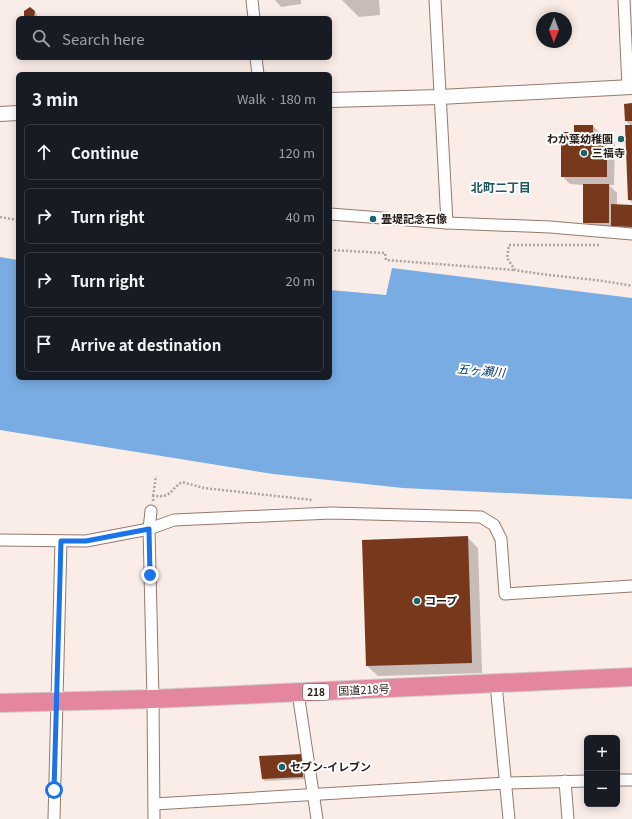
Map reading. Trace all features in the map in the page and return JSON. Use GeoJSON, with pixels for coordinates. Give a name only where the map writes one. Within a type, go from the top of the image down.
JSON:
{"type":"FeatureCollection","features":[{"type":"Feature","properties":{"kind":"highway","name":"国道218号"},"geometry":{"type":"LineString","coordinates":[[0,703],[153,699],[632,677]]}},
{"type":"Feature","properties":{"kind":"street"},"geometry":{"type":"LineString","coordinates":[[252,0],[254,16]]}},
{"type":"Feature","properties":{"kind":"street"},"geometry":{"type":"LineString","coordinates":[[435,0],[447,223]]}},
{"type":"Feature","properties":{"kind":"street"},"geometry":{"type":"LineString","coordinates":[[332,100],[440,97],[630,87],[624,0]]}},
{"type":"Feature","properties":{"kind":"street"},"geometry":{"type":"LineString","coordinates":[[256,60],[258,72]]}},
{"type":"Feature","properties":{"kind":"street"},"geometry":{"type":"LineString","coordinates":[[0,114],[16,113]]}},
{"type":"Feature","properties":{"kind":"street"},"geometry":{"type":"LineString","coordinates":[[332,214],[447,223],[550,227],[632,234]]}},
{"type":"Feature","properties":{"kind":"street"},"geometry":{"type":"LineString","coordinates":[[151,511],[149,529],[154,819]]}},
{"type":"Feature","properties":{"kind":"street"},"geometry":{"type":"LineString","coordinates":[[0,540],[86,541],[149,529],[174,520],[331,514],[481,517],[494,525],[501,539],[505,594],[632,586]]}},
{"type":"Feature","properties":{"kind":"street"},"geometry":{"type":"LineString","coordinates":[[54,819],[61,541]]}},
{"type":"Feature","properties":{"kind":"street"},"geometry":{"type":"LineString","coordinates":[[496,684],[509,819]]}},
{"type":"Feature","properties":{"kind":"street"},"geometry":{"type":"LineString","coordinates":[[298,692],[317,819]]}},
{"type":"Feature","properties":{"kind":"street"},"geometry":{"type":"LineString","coordinates":[[620,780],[632,780]]}},
{"type":"Feature","properties":{"kind":"street"},"geometry":{"type":"LineString","coordinates":[[154,804],[506,783],[584,781]]}},
{"type":"Feature","properties":{"kind":"street"},"geometry":{"type":"LineString","coordinates":[[565,782],[568,819]]}},
{"type":"Feature","properties":{"kind":"path"},"geometry":{"type":"LineString","coordinates":[[0,217],[16,220]]}},
{"type":"Feature","properties":{"kind":"path"},"geometry":{"type":"LineString","coordinates":[[515,270],[507,258],[509,245],[600,245]]}},
{"type":"Feature","properties":{"kind":"path"},"geometry":{"type":"LineString","coordinates":[[332,250],[385,253],[386,260],[515,270],[540,275],[632,286]]}},
{"type":"Feature","properties":{"kind":"path"},"geometry":{"type":"LineString","coordinates":[[151,511],[156,476]]}},
{"type":"Feature","properties":{"kind":"path"},"geometry":{"type":"LineString","coordinates":[[153,496],[161,497],[166,495],[173,491],[176,485],[182,482],[204,488],[314,500]]}},
{"type":"Feature","properties":{"kind":"water","name":"五ヶ瀬川"},"geometry":{"type":"Polygon","coordinates":[[[0,257],[16,260],[16,380],[332,380],[332,290],[386,295],[392,268],[632,298],[632,499],[403,488],[273,474],[0,430],[0,257]]]}},
{"type":"Feature","properties":{"kind":"building"},"geometry":{"type":"Polygon","coordinates":[[[30,7],[35,11],[34,16],[24,16],[24,11],[30,7]]]}},
{"type":"Feature","properties":{"kind":"building"},"geometry":{"type":"Polygon","coordinates":[[[632,103],[632,121],[625,121],[624,104],[632,103]]]}},
{"type":"Feature","properties":{"kind":"building"},"geometry":{"type":"Polygon","coordinates":[[[574,125],[593,125],[593,132],[607,133],[607,177],[561,177],[561,132],[574,132],[574,125]]]}},
{"type":"Feature","properties":{"kind":"building"},"geometry":{"type":"Polygon","coordinates":[[[625,125],[632,125],[632,200],[628,200],[625,125]]]}},
{"type":"Feature","properties":{"kind":"building"},"geometry":{"type":"Polygon","coordinates":[[[583,184],[609,184],[609,223],[583,223],[583,184]]]}},
{"type":"Feature","properties":{"kind":"building"},"geometry":{"type":"Polygon","coordinates":[[[611,204],[632,205],[632,227],[611,226],[611,204]]]}},
{"type":"Feature","properties":{"kind":"building","name":"コープ"},"geometry":{"type":"Polygon","coordinates":[[[468,536],[472,663],[366,666],[362,540],[468,536]]]}},
{"type":"Feature","properties":{"kind":"building","name":"セブン-イレブン"},"geometry":{"type":"Polygon","coordinates":[[[302,754],[303,777],[262,779],[259,756],[302,754]]]}},
{"type":"Feature","properties":{"kind":"place","name":"わか葉幼稚園"},"geometry":{"type":"Point","coordinates":[621,139]}},
{"type":"Feature","properties":{"kind":"place","name":"三福寺"},"geometry":{"type":"Point","coordinates":[584,153]}},
{"type":"Feature","properties":{"kind":"place","name":"畳堤記念石像"},"geometry":{"type":"Point","coordinates":[373,219]}},
{"type":"Feature","properties":{"kind":"place","name":"コープ"},"geometry":{"type":"Point","coordinates":[417,601]}},
{"type":"Feature","properties":{"kind":"place","name":"セブン-イレブン"},"geometry":{"type":"Point","coordinates":[282,767]}},
{"type":"Feature","properties":{"kind":"district","name":"北町二丁目"},"geometry":{"type":"Point","coordinates":[501,188]}},
{"type":"Feature","properties":{"kind":"route"},"geometry":{"type":"LineString","coordinates":[[54,790],[61,541],[86,541],[149,529],[150,575]]}}]}
